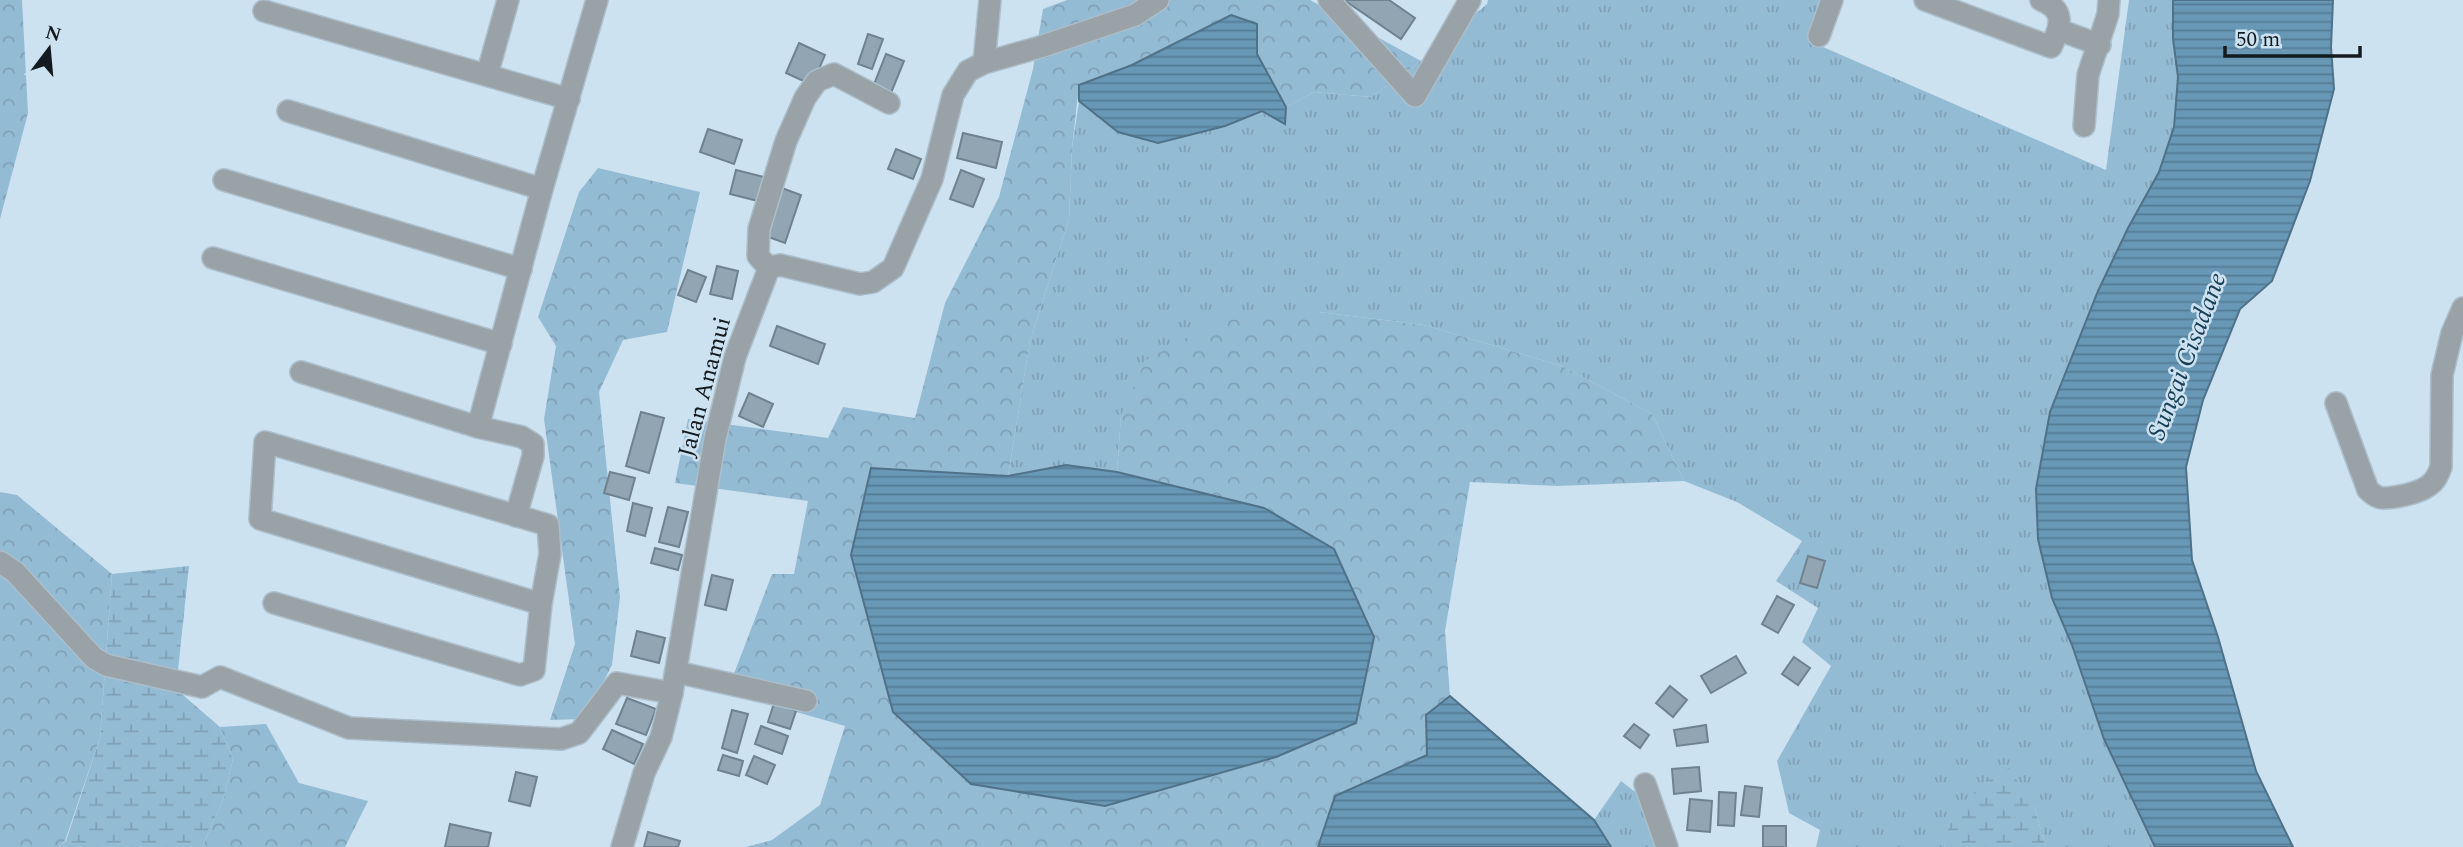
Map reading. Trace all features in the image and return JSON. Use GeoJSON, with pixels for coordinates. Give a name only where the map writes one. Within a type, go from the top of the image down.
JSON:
{"type":"FeatureCollection","features":[{"type":"Feature","properties":{"kind":"street"},"geometry":{"type":"LineString","coordinates":[[487,75],[508,0]]}},
{"type":"Feature","properties":{"kind":"street"},"geometry":{"type":"LineString","coordinates":[[478,426],[542,189],[597,0]]}},
{"type":"Feature","properties":{"kind":"street"},"geometry":{"type":"LineString","coordinates":[[984,63],[990,0]]}},
{"type":"Feature","properties":{"kind":"street"},"geometry":{"type":"LineString","coordinates":[[889,103],[834,74],[817,81],[786,141],[760,229],[758,256],[769,268],[779,265],[860,284],[873,282],[892,268],[932,179],[953,95],[968,71],[984,63],[1135,15],[1158,0]]}},
{"type":"Feature","properties":{"kind":"street"},"geometry":{"type":"LineString","coordinates":[[1329,0],[1415,96],[1470,0]]}},
{"type":"Feature","properties":{"kind":"street"},"geometry":{"type":"LineString","coordinates":[[1819,36],[1832,0]]}},
{"type":"Feature","properties":{"kind":"street"},"geometry":{"type":"LineString","coordinates":[[1925,0],[2051,47],[2059,30],[2058,13],[2050,4],[2041,0]]}},
{"type":"Feature","properties":{"kind":"street"},"geometry":{"type":"LineString","coordinates":[[2084,126],[2088,75],[2100,45],[2109,0]]}},
{"type":"Feature","properties":{"kind":"street"},"geometry":{"type":"LineString","coordinates":[[264,11],[569,99]]}},
{"type":"Feature","properties":{"kind":"street"},"geometry":{"type":"LineString","coordinates":[[2059,30],[2100,45]]}},
{"type":"Feature","properties":{"kind":"street"},"geometry":{"type":"LineString","coordinates":[[288,111],[542,189]]}},
{"type":"Feature","properties":{"kind":"street"},"geometry":{"type":"LineString","coordinates":[[224,180],[521,269]]}},
{"type":"Feature","properties":{"kind":"street"},"geometry":{"type":"LineString","coordinates":[[214,258],[501,344]]}},
{"type":"Feature","properties":{"kind":"street","name":"Jalan Anamui"},"geometry":{"type":"LineString","coordinates":[[622,847],[644,773],[661,737],[672,693],[715,439],[735,357],[769,268]]}},
{"type":"Feature","properties":{"kind":"street"},"geometry":{"type":"LineString","coordinates":[[2336,404],[2368,490],[2375,496],[2384,498],[2420,491],[2429,486],[2441,467],[2444,365],[2452,333],[2463,307]]}},
{"type":"Feature","properties":{"kind":"street"},"geometry":{"type":"LineString","coordinates":[[301,372],[522,438],[533,444],[533,456],[516,516]]}},
{"type":"Feature","properties":{"kind":"street"},"geometry":{"type":"LineString","coordinates":[[274,603],[520,676],[534,670],[550,554],[548,525],[265,442],[260,519],[541,604]]}},
{"type":"Feature","properties":{"kind":"street"},"geometry":{"type":"LineString","coordinates":[[0,562],[15,572],[94,658],[106,665],[202,687],[220,677],[349,728],[561,739],[579,733],[617,683],[672,693]]}},
{"type":"Feature","properties":{"kind":"street"},"geometry":{"type":"LineString","coordinates":[[676,672],[806,701]]}},
{"type":"Feature","properties":{"kind":"street"},"geometry":{"type":"LineString","coordinates":[[1644,784],[1667,847]]}},
{"type":"Feature","properties":{"kind":"green space"},"geometry":{"type":"Polygon","coordinates":[[[0,0],[22,0],[28,113],[0,219],[0,0]]]}},
{"type":"Feature","properties":{"kind":"green space"},"geometry":{"type":"Polygon","coordinates":[[[1067,0],[1310,0],[1421,61],[1371,97],[1314,92],[1286,107],[1257,54],[1257,25],[1079,85],[1072,148],[1069,219],[1030,341],[1008,476],[871,468],[1105,806],[1276,757],[1356,723],[1264,508],[1117,472],[1121,415],[1146,360],[1217,321],[1319,312],[1424,325],[1562,366],[1652,414],[1684,481],[1558,486],[1470,482],[1445,631],[1450,696],[1427,715],[1427,755],[1335,796],[1318,847],[746,847],[772,840],[820,805],[845,726],[727,692],[772,574],[794,574],[808,501],[675,483],[688,419],[828,438],[843,407],[915,418],[945,303],[999,197],[1033,69],[1043,9],[1067,0]]]}},
{"type":"Feature","properties":{"kind":"green space"},"geometry":{"type":"Polygon","coordinates":[[[1488,0],[1839,0],[1823,47],[2106,170],[2129,0],[2173,0],[2173,39],[2178,77],[2174,127],[2159,172],[2098,291],[2052,598],[2072,645],[2104,739],[2155,847],[2046,847],[2034,806],[1950,826],[1944,847],[1816,847],[1820,830],[1789,813],[1777,761],[1831,666],[1802,642],[1818,608],[1776,581],[1802,541],[1737,502],[1684,481],[1652,414],[1562,366],[1424,325],[1319,312],[1121,415],[1117,472],[1066,465],[1008,476],[1030,341],[1069,219],[1072,148],[1079,101],[1118,132],[1225,126],[1262,111],[1285,123],[1286,107],[1314,92],[1371,97],[1421,61],[1487,4],[1488,0]]]}},
{"type":"Feature","properties":{"kind":"green space"},"geometry":{"type":"Polygon","coordinates":[[[598,168],[700,192],[667,332],[623,340],[599,392],[620,597],[612,665],[584,719],[550,720],[575,644],[544,419],[556,346],[538,317],[579,192],[598,168]]]}},
{"type":"Feature","properties":{"kind":"green space"},"geometry":{"type":"Polygon","coordinates":[[[0,492],[17,495],[112,574],[100,738],[65,841],[58,847],[0,847],[0,492]]]}},
{"type":"Feature","properties":{"kind":"green space"},"geometry":{"type":"Polygon","coordinates":[[[189,566],[176,689],[220,727],[233,759],[223,800],[202,847],[58,847],[66,841],[100,738],[112,574],[189,566]]]}},
{"type":"Feature","properties":{"kind":"green space"},"geometry":{"type":"Polygon","coordinates":[[[266,724],[299,783],[368,801],[345,847],[202,847],[223,800],[233,759],[220,727],[266,724]]]}},
{"type":"Feature","properties":{"kind":"green space"},"geometry":{"type":"Polygon","coordinates":[[[2009,768],[2034,806],[2046,847],[1944,847],[1949,826],[1980,785],[2009,768]]]}},
{"type":"Feature","properties":{"kind":"green space"},"geometry":{"type":"Polygon","coordinates":[[[1621,781],[1660,811],[1673,847],[1611,847],[1594,820],[1621,781]]]}},
{"type":"Feature","properties":{"kind":"water","name":"Sungai Cisadane"},"geometry":{"type":"Polygon","coordinates":[[[2173,0],[2333,0],[2331,47],[2334,89],[2310,181],[2272,281],[2240,309],[2203,400],[2186,467],[2192,560],[2218,637],[2256,771],[2293,847],[2155,847],[2104,739],[2072,645],[2052,598],[2038,539],[2036,489],[2050,412],[2098,291],[2159,172],[2174,127],[2178,77],[2173,39],[2173,0]]]}},
{"type":"Feature","properties":{"kind":"water"},"geometry":{"type":"Polygon","coordinates":[[[1231,15],[1257,24],[1257,54],[1286,107],[1285,124],[1262,111],[1225,126],[1158,143],[1118,132],[1079,101],[1079,85],[1132,65],[1231,15]]]}},
{"type":"Feature","properties":{"kind":"water"},"geometry":{"type":"Polygon","coordinates":[[[1066,465],[1117,472],[1264,508],[1334,549],[1374,637],[1356,723],[1276,757],[1105,806],[971,784],[893,712],[851,555],[871,468],[1008,476],[1066,465]]]}},
{"type":"Feature","properties":{"kind":"water"},"geometry":{"type":"Polygon","coordinates":[[[1450,696],[1594,820],[1611,847],[1318,847],[1335,796],[1427,755],[1426,715],[1450,696]]]}},
{"type":"Feature","properties":{"kind":"building"},"geometry":{"type":"Polygon","coordinates":[[[1344,0],[1389,0],[1415,18],[1401,39],[1344,0]]]}},
{"type":"Feature","properties":{"kind":"building"},"geometry":{"type":"Polygon","coordinates":[[[868,34],[883,39],[872,69],[858,64],[868,34]]]}},
{"type":"Feature","properties":{"kind":"building"},"geometry":{"type":"Polygon","coordinates":[[[799,43],[825,55],[812,85],[786,73],[799,43]]]}},
{"type":"Feature","properties":{"kind":"building"},"geometry":{"type":"Polygon","coordinates":[[[886,54],[904,61],[891,93],[873,87],[886,54]]]}},
{"type":"Feature","properties":{"kind":"building"},"geometry":{"type":"Polygon","coordinates":[[[708,129],[742,140],[734,164],[700,152],[708,129]]]}},
{"type":"Feature","properties":{"kind":"building"},"geometry":{"type":"Polygon","coordinates":[[[963,133],[1002,142],[996,168],[957,158],[963,133]]]}},
{"type":"Feature","properties":{"kind":"building"},"geometry":{"type":"Polygon","coordinates":[[[896,149],[921,159],[913,179],[888,169],[896,149]]]}},
{"type":"Feature","properties":{"kind":"building"},"geometry":{"type":"Polygon","coordinates":[[[736,170],[768,178],[762,202],[730,194],[736,170]]]}},
{"type":"Feature","properties":{"kind":"building"},"geometry":{"type":"Polygon","coordinates":[[[961,170],[984,179],[973,207],[950,199],[961,170]]]}},
{"type":"Feature","properties":{"kind":"building"},"geometry":{"type":"Polygon","coordinates":[[[779,187],[801,195],[785,243],[763,235],[779,187]]]}},
{"type":"Feature","properties":{"kind":"building"},"geometry":{"type":"Polygon","coordinates":[[[717,266],[738,271],[732,299],[710,294],[717,266]]]}},
{"type":"Feature","properties":{"kind":"building"},"geometry":{"type":"Polygon","coordinates":[[[688,270],[706,277],[696,302],[678,295],[688,270]]]}},
{"type":"Feature","properties":{"kind":"building"},"geometry":{"type":"Polygon","coordinates":[[[777,326],[825,344],[818,364],[770,346],[777,326]]]}},
{"type":"Feature","properties":{"kind":"building"},"geometry":{"type":"Polygon","coordinates":[[[749,393],[773,404],[763,427],[739,416],[749,393]]]}},
{"type":"Feature","properties":{"kind":"building"},"geometry":{"type":"Polygon","coordinates":[[[641,412],[664,418],[649,473],[626,466],[641,412]]]}},
{"type":"Feature","properties":{"kind":"building"},"geometry":{"type":"Polygon","coordinates":[[[610,472],[635,478],[629,500],[604,493],[610,472]]]}},
{"type":"Feature","properties":{"kind":"building"},"geometry":{"type":"Polygon","coordinates":[[[633,503],[652,508],[645,536],[627,531],[633,503]]]}},
{"type":"Feature","properties":{"kind":"building"},"geometry":{"type":"Polygon","coordinates":[[[668,507],[688,512],[679,547],[659,542],[668,507]]]}},
{"type":"Feature","properties":{"kind":"building"},"geometry":{"type":"Polygon","coordinates":[[[655,548],[682,555],[678,570],[651,563],[655,548]]]}},
{"type":"Feature","properties":{"kind":"building"},"geometry":{"type":"Polygon","coordinates":[[[1808,556],[1825,561],[1817,588],[1800,583],[1808,556]]]}},
{"type":"Feature","properties":{"kind":"building"},"geometry":{"type":"Polygon","coordinates":[[[712,575],[733,580],[726,610],[705,605],[712,575]]]}},
{"type":"Feature","properties":{"kind":"building"},"geometry":{"type":"Polygon","coordinates":[[[1777,596],[1794,605],[1778,633],[1762,624],[1777,596]]]}},
{"type":"Feature","properties":{"kind":"building"},"geometry":{"type":"Polygon","coordinates":[[[637,631],[665,638],[659,663],[631,656],[637,631]]]}},
{"type":"Feature","properties":{"kind":"building"},"geometry":{"type":"Polygon","coordinates":[[[1736,656],[1746,673],[1711,693],[1701,676],[1736,656]]]}},
{"type":"Feature","properties":{"kind":"building"},"geometry":{"type":"Polygon","coordinates":[[[1794,657],[1810,668],[1798,685],[1782,674],[1794,657]]]}},
{"type":"Feature","properties":{"kind":"building"},"geometry":{"type":"Polygon","coordinates":[[[1670,686],[1687,700],[1673,717],[1656,703],[1670,686]]]}},
{"type":"Feature","properties":{"kind":"building"},"geometry":{"type":"Polygon","coordinates":[[[627,698],[656,709],[646,735],[616,724],[627,698]]]}},
{"type":"Feature","properties":{"kind":"building"},"geometry":{"type":"Polygon","coordinates":[[[774,703],[796,711],[790,729],[768,722],[774,703]]]}},
{"type":"Feature","properties":{"kind":"building"},"geometry":{"type":"Polygon","coordinates":[[[732,710],[748,714],[737,753],[722,748],[732,710]]]}},
{"type":"Feature","properties":{"kind":"building"},"geometry":{"type":"Polygon","coordinates":[[[1634,724],[1649,735],[1640,748],[1624,736],[1634,724]]]}},
{"type":"Feature","properties":{"kind":"building"},"geometry":{"type":"Polygon","coordinates":[[[1706,725],[1708,742],[1677,746],[1674,730],[1706,725]]]}},
{"type":"Feature","properties":{"kind":"building"},"geometry":{"type":"Polygon","coordinates":[[[761,726],[788,736],[782,754],[755,744],[761,726]]]}},
{"type":"Feature","properties":{"kind":"building"},"geometry":{"type":"Polygon","coordinates":[[[612,730],[643,744],[634,764],[603,749],[612,730]]]}},
{"type":"Feature","properties":{"kind":"building"},"geometry":{"type":"Polygon","coordinates":[[[723,755],[743,761],[739,776],[718,770],[723,755]]]}},
{"type":"Feature","properties":{"kind":"building"},"geometry":{"type":"Polygon","coordinates":[[[754,756],[775,765],[767,784],[746,775],[754,756]]]}},
{"type":"Feature","properties":{"kind":"building"},"geometry":{"type":"Polygon","coordinates":[[[1699,767],[1701,791],[1674,794],[1672,769],[1699,767]]]}},
{"type":"Feature","properties":{"kind":"building"},"geometry":{"type":"Polygon","coordinates":[[[516,772],[537,777],[530,806],[509,801],[516,772]]]}},
{"type":"Feature","properties":{"kind":"building"},"geometry":{"type":"Polygon","coordinates":[[[1745,786],[1762,788],[1759,817],[1741,815],[1745,786]]]}},
{"type":"Feature","properties":{"kind":"building"},"geometry":{"type":"Polygon","coordinates":[[[1719,792],[1736,793],[1734,826],[1718,825],[1719,792]]]}},
{"type":"Feature","properties":{"kind":"building"},"geometry":{"type":"Polygon","coordinates":[[[1690,799],[1712,801],[1710,832],[1687,830],[1690,799]]]}},
{"type":"Feature","properties":{"kind":"building"},"geometry":{"type":"Polygon","coordinates":[[[450,824],[491,833],[488,847],[445,847],[450,824]]]}},
{"type":"Feature","properties":{"kind":"building"},"geometry":{"type":"Polygon","coordinates":[[[1763,826],[1786,826],[1786,847],[1763,847],[1763,826]]]}},
{"type":"Feature","properties":{"kind":"building"},"geometry":{"type":"Polygon","coordinates":[[[648,832],[680,841],[678,847],[644,847],[648,832]]]}}]}
